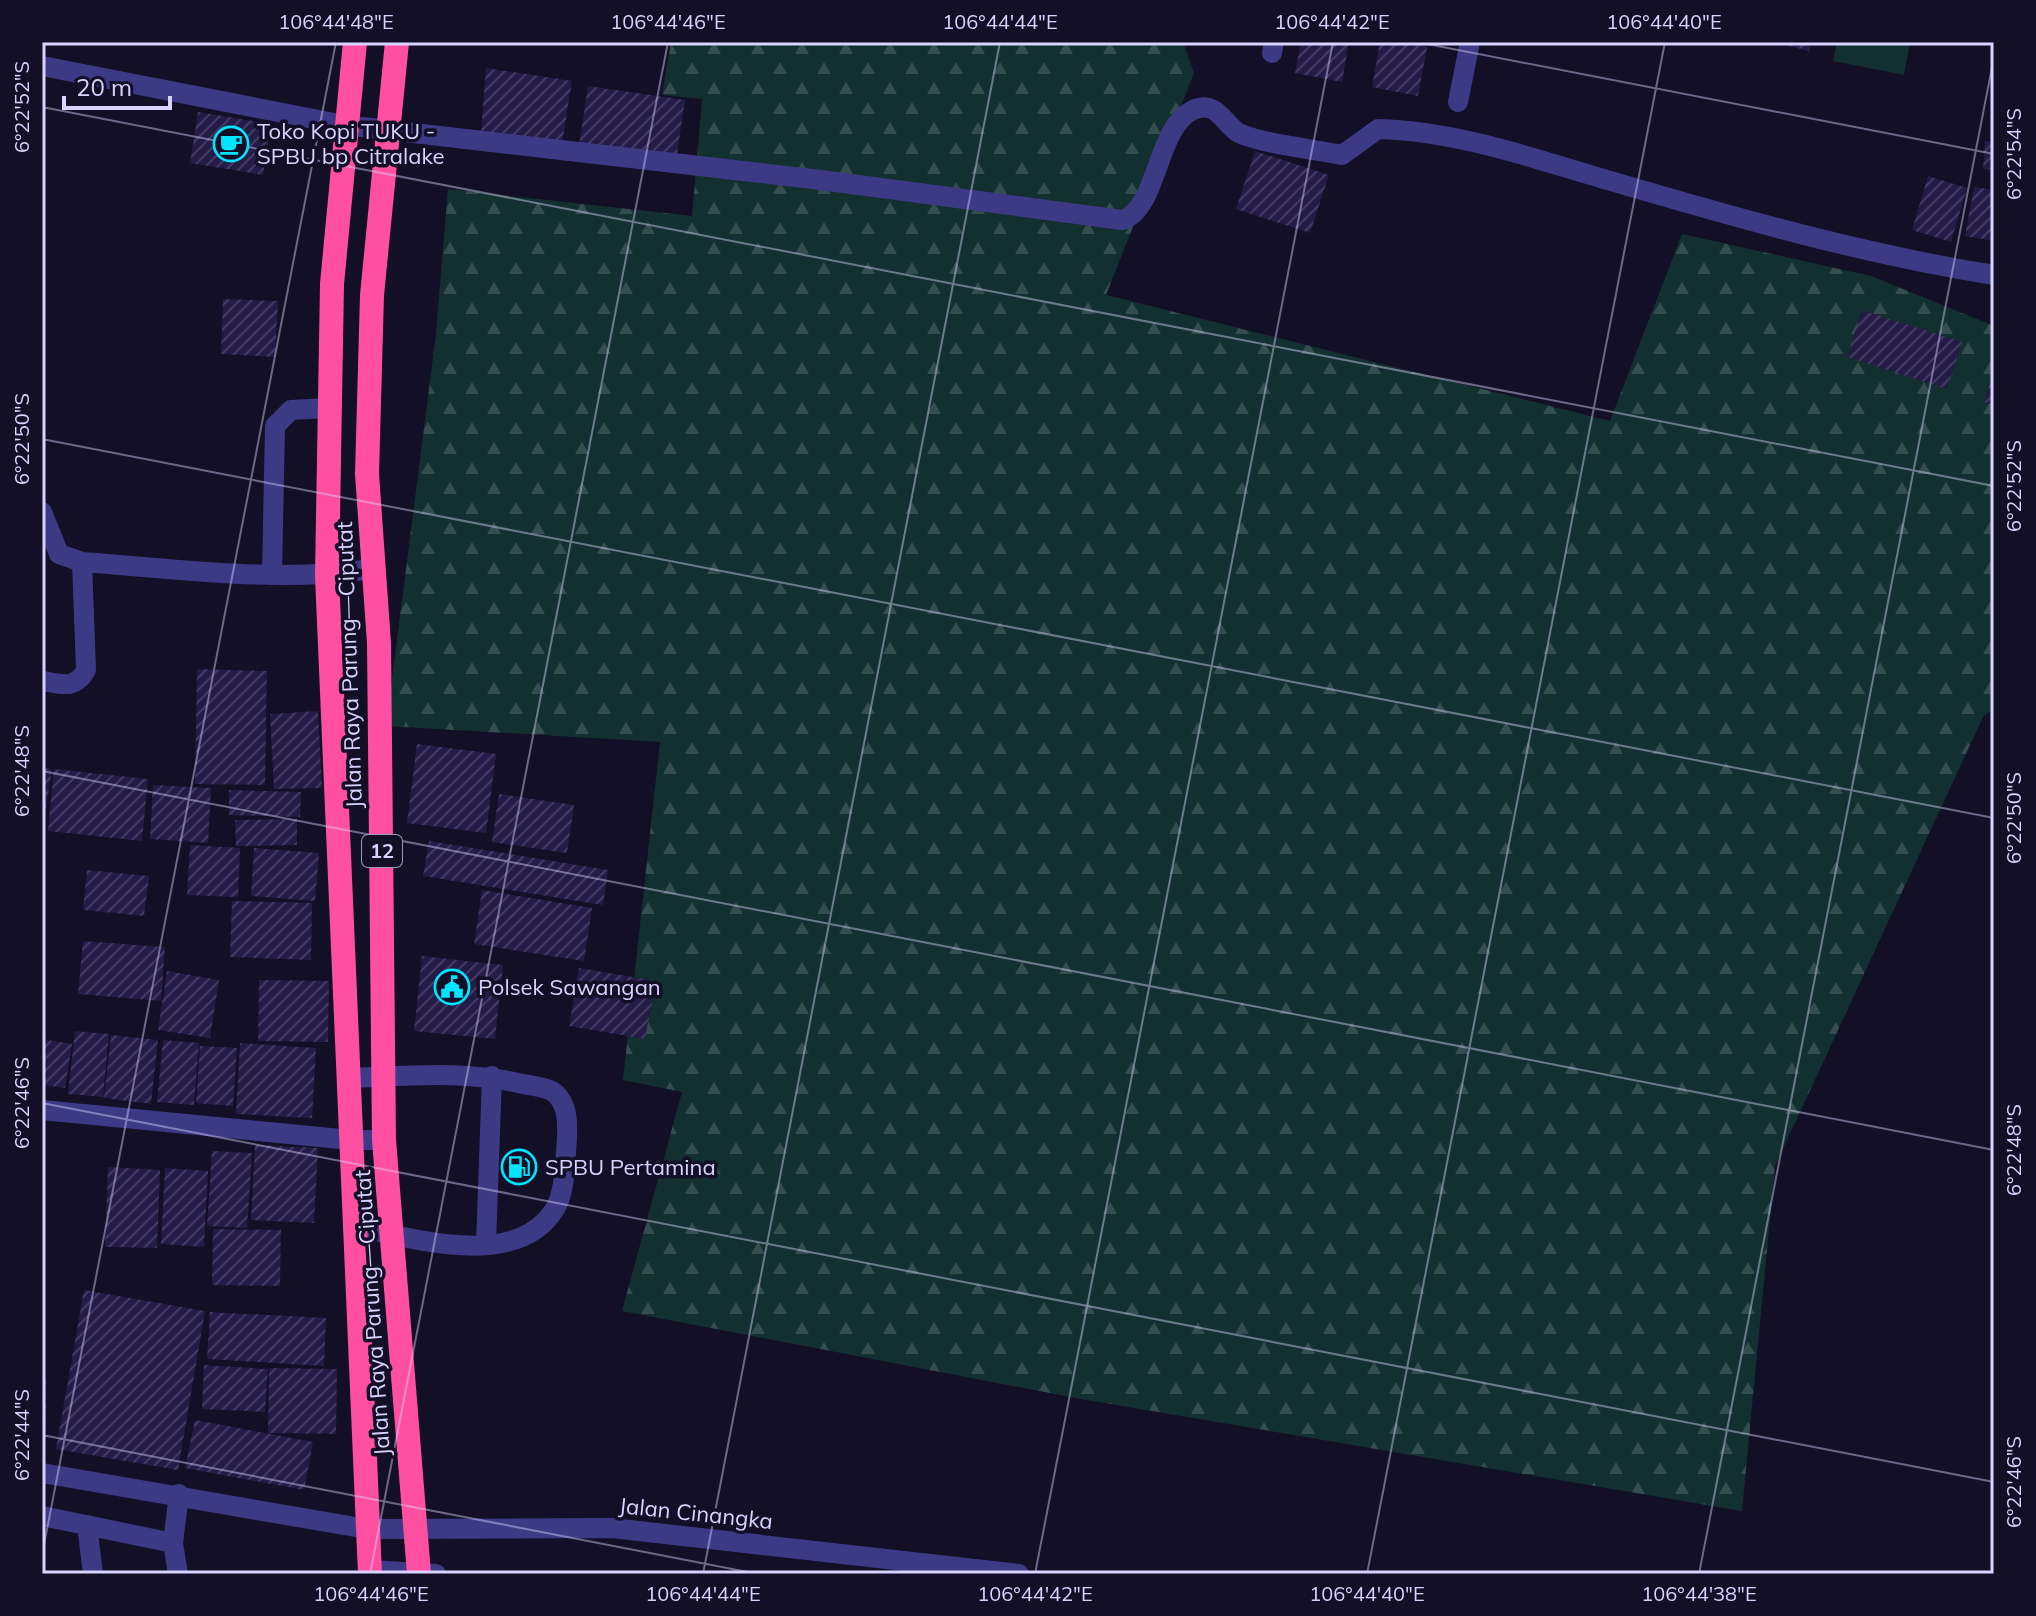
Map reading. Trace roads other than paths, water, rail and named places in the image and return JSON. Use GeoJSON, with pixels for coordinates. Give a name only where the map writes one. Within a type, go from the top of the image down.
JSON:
{"type":"FeatureCollection","features":[{"type":"Feature","properties":{"kind":"highway","name":"Jalan Raya Parung—Ciputat"},"geometry":{"type":"LineString","coordinates":[[355,42],[344,125],[332,284],[327,576],[348,1078],[358,1227],[370,1572]]}},
{"type":"Feature","properties":{"kind":"highway","name":"Jalan Raya Parung—Ciputat"},"geometry":{"type":"LineString","coordinates":[[397,42],[372,295],[367,474],[379,643],[384,1140],[394,1234],[418,1574]]}},
{"type":"Feature","properties":{"kind":"street"},"geometry":{"type":"LineString","coordinates":[[1458,102],[1470,42]]}},
{"type":"Feature","properties":{"kind":"street"},"geometry":{"type":"LineString","coordinates":[[42,66],[344,125],[1122,220],[1129,218],[1138,208],[1179,118],[1198,107],[1217,111],[1238,133],[1342,155],[1378,129],[1487,146],[1709,210],[1935,266],[1994,275]]}},
{"type":"Feature","properties":{"kind":"street"},"geometry":{"type":"LineString","coordinates":[[272,575],[275,426],[291,410],[328,408]]}},
{"type":"Feature","properties":{"kind":"street"},"geometry":{"type":"LineString","coordinates":[[42,512],[59,554],[82,562],[272,575],[327,576],[373,569]]}},
{"type":"Feature","properties":{"kind":"street"},"geometry":{"type":"LineString","coordinates":[[42,681],[70,685],[79,681],[86,670],[82,562]]}},
{"type":"Feature","properties":{"kind":"street"},"geometry":{"type":"LineString","coordinates":[[348,1078],[455,1073],[492,1076],[551,1090],[565,1104],[567,1133],[558,1204],[542,1226],[512,1240],[486,1244],[439,1242],[358,1227]]}},
{"type":"Feature","properties":{"kind":"street"},"geometry":{"type":"LineString","coordinates":[[486,1244],[492,1076]]}},
{"type":"Feature","properties":{"kind":"street"},"geometry":{"type":"LineString","coordinates":[[42,1110],[351,1140],[384,1140]]}},
{"type":"Feature","properties":{"kind":"street","name":"Jalan Cinangka"},"geometry":{"type":"LineString","coordinates":[[42,1473],[179,1494],[367,1529],[612,1528],[1019,1574]]}},
{"type":"Feature","properties":{"kind":"street"},"geometry":{"type":"LineString","coordinates":[[178,1574],[173,1543],[179,1494]]}},
{"type":"Feature","properties":{"kind":"street"},"geometry":{"type":"LineString","coordinates":[[42,1516],[173,1543]]}},
{"type":"Feature","properties":{"kind":"street"},"geometry":{"type":"LineString","coordinates":[[87,1525],[93,1574]]}},
{"type":"Feature","properties":{"kind":"street"},"geometry":{"type":"LineString","coordinates":[[370,1572],[436,1574]]}},
{"type":"Feature","properties":{"kind":"place","name":"Toko Kopi TUKU - SPBU bp Citralake"},"geometry":{"type":"Point","coordinates":[231,144]}},
{"type":"Feature","properties":{"kind":"place","name":"Polsek Sawangan"},"geometry":{"type":"Point","coordinates":[452,987]}},
{"type":"Feature","properties":{"kind":"place","name":"SPBU Pertamina"},"geometry":{"type":"Point","coordinates":[519,1167]}}]}
